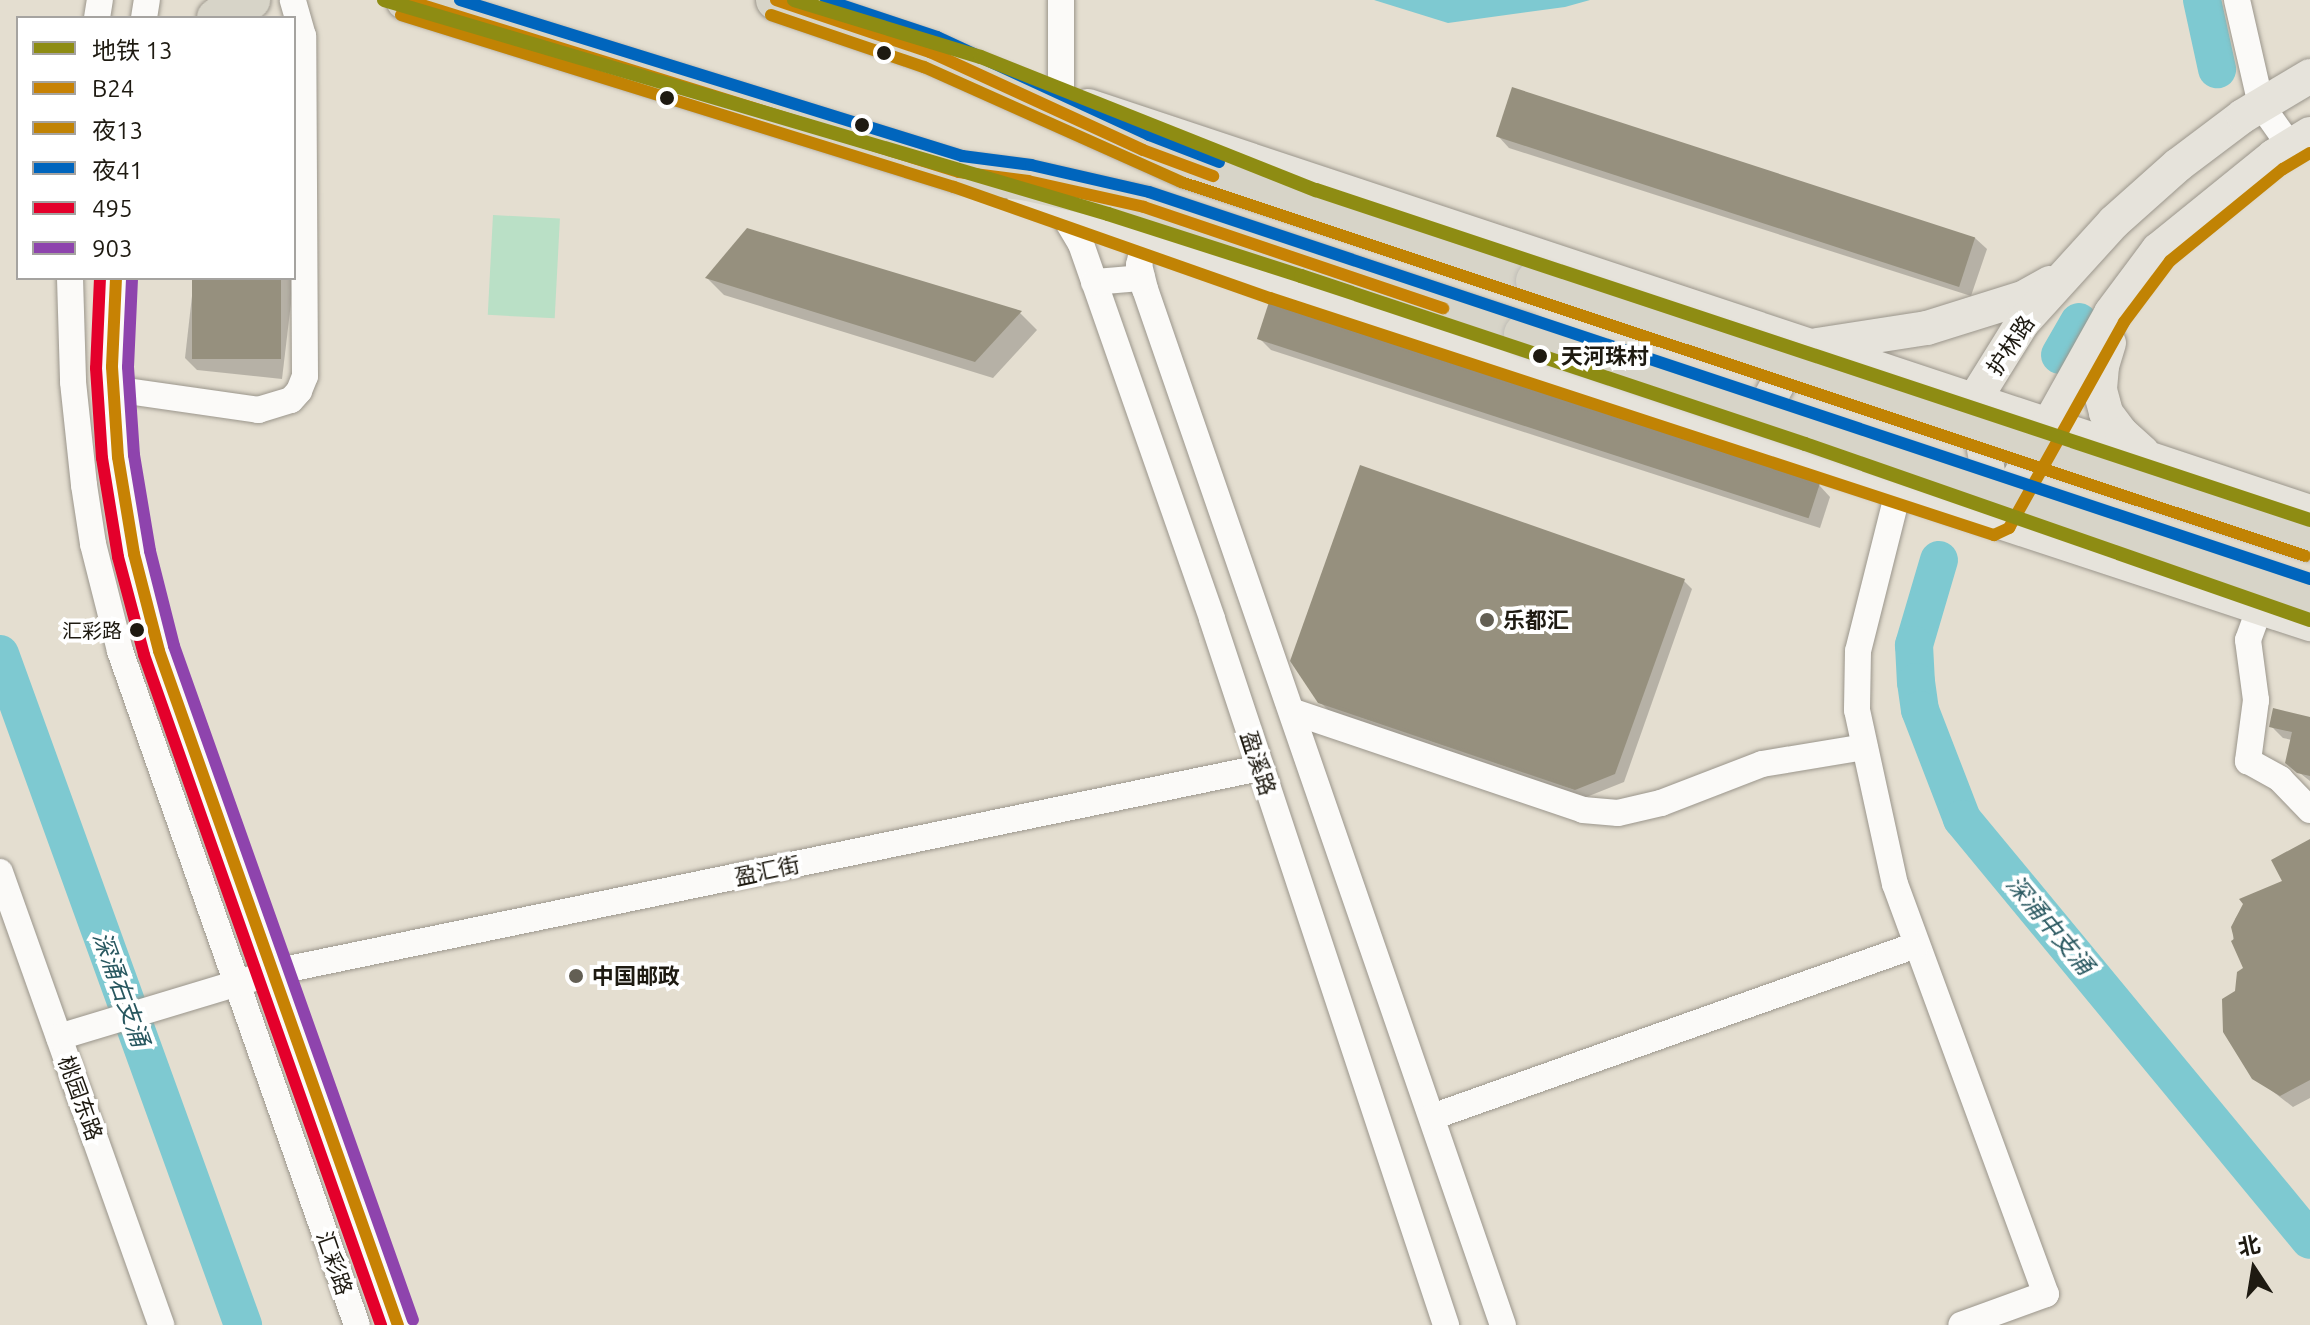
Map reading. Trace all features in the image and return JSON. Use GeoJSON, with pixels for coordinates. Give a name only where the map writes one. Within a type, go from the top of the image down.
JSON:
{"type":"FeatureCollection","features":[{"type":"Feature","properties":{"kind":"highway"},"geometry":{"type":"LineString","coordinates":[[221,16],[250,0]]}},
{"type":"Feature","properties":{"kind":"highway"},"geometry":{"type":"LineString","coordinates":[[406,0],[959,172],[1028,181],[1144,207],[2310,596]]}},
{"type":"Feature","properties":{"kind":"highway"},"geometry":{"type":"LineString","coordinates":[[776,0],[966,67],[1186,167],[2310,541]]}},
{"type":"Feature","properties":{"kind":"main road"},"geometry":{"type":"LineString","coordinates":[[966,67],[2310,512]]}},
{"type":"Feature","properties":{"kind":"main road","name":"护林路"},"geometry":{"type":"LineString","coordinates":[[1996,519],[1975,399],[2023,322],[2114,222],[2178,165],[2261,105],[2310,76]]}},
{"type":"Feature","properties":{"kind":"main road"},"geometry":{"type":"LineString","coordinates":[[1996,519],[2122,297],[2158,250],[2205,209],[2300,140]]}},
{"type":"Feature","properties":{"kind":"main road"},"geometry":{"type":"LineString","coordinates":[[959,172],[1145,239],[2310,624]]}},
{"type":"Feature","properties":{"kind":"main road"},"geometry":{"type":"LineString","coordinates":[[1806,346],[1927,328],[2023,298],[2067,272]]}},
{"type":"Feature","properties":{"kind":"main road"},"geometry":{"type":"LineString","coordinates":[[2122,297],[2102,366],[2100,390],[2106,413],[2114,424],[2150,458]]}},
{"type":"Feature","properties":{"kind":"main road"},"geometry":{"type":"LineString","coordinates":[[1710,425],[1756,414],[1777,385],[1771,354],[1752,328]]}},
{"type":"Feature","properties":{"kind":"street"},"geometry":{"type":"LineString","coordinates":[[113,389],[258,410],[291,400],[299,391],[305,376],[303,36],[293,0]]}},
{"type":"Feature","properties":{"kind":"street"},"geometry":{"type":"LineString","coordinates":[[1061,0],[1061,98]]}},
{"type":"Feature","properties":{"kind":"street"},"geometry":{"type":"LineString","coordinates":[[2237,0],[2261,105],[2300,140]]}},
{"type":"Feature","properties":{"kind":"street","name":"盈溪路"},"geometry":{"type":"LineString","coordinates":[[1059,207],[1081,244],[1446,1325]]}},
{"type":"Feature","properties":{"kind":"street"},"geometry":{"type":"LineString","coordinates":[[1145,239],[1139,265],[1142,278],[1503,1325]]}},
{"type":"Feature","properties":{"kind":"street"},"geometry":{"type":"LineString","coordinates":[[1094,282],[1142,278]]}},
{"type":"Feature","properties":{"kind":"street","name":"汇彩路"},"geometry":{"type":"LineString","coordinates":[[70,280],[73,382],[93,544],[124,665],[357,1325]]}},
{"type":"Feature","properties":{"kind":"street","name":"汇彩路"},"geometry":{"type":"LineString","coordinates":[[116,280],[113,389],[124,495],[144,596],[170,685],[398,1325]]}},
{"type":"Feature","properties":{"kind":"street"},"geometry":{"type":"LineString","coordinates":[[1899,488],[1858,651],[1857,710],[1895,884],[2046,1294],[1961,1325]]}},
{"type":"Feature","properties":{"kind":"street"},"geometry":{"type":"LineString","coordinates":[[2260,607],[2248,640],[2256,700],[2248,761],[2280,779],[2310,810]]}},
{"type":"Feature","properties":{"kind":"street"},"geometry":{"type":"LineString","coordinates":[[1294,712],[1583,810],[1618,813],[1661,803],[1762,764],[1865,747]]}},
{"type":"Feature","properties":{"kind":"street","name":"盈汇街"},"geometry":{"type":"LineString","coordinates":[[59,1037],[274,972],[1260,768]]}},
{"type":"Feature","properties":{"kind":"street","name":"桃园东路"},"geometry":{"type":"LineString","coordinates":[[0,872],[161,1325]]}},
{"type":"Feature","properties":{"kind":"street"},"geometry":{"type":"LineString","coordinates":[[208,904],[244,891]]}},
{"type":"Feature","properties":{"kind":"street"},"geometry":{"type":"LineString","coordinates":[[1432,1117],[1916,945]]}},
{"type":"Feature","properties":{"kind":"green space"},"geometry":{"type":"Polygon","coordinates":[[[493,215],[560,219],[555,318],[488,315],[493,215]]]}},
{"type":"Feature","properties":{"kind":"water"},"geometry":{"type":"Polygon","coordinates":[[[1374,0],[1590,0],[1565,7],[1448,23],[1374,0]]]}},
{"type":"Feature","properties":{"kind":"building"},"geometry":{"type":"Polygon","coordinates":[[[1512,87],[1975,237],[1959,287],[1496,136],[1512,87]]]}},
{"type":"Feature","properties":{"kind":"building"},"geometry":{"type":"Polygon","coordinates":[[[747,228],[1022,311],[975,362],[705,278],[747,228]]]}},
{"type":"Feature","properties":{"kind":"building"},"geometry":{"type":"Polygon","coordinates":[[[192,280],[281,280],[281,359],[192,359],[192,280]]]}},
{"type":"Feature","properties":{"kind":"building"},"geometry":{"type":"Polygon","coordinates":[[[1269,302],[1821,481],[1809,518],[1257,339],[1269,302]]]}},
{"type":"Feature","properties":{"kind":"building","name":"乐都汇"},"geometry":{"type":"Polygon","coordinates":[[[1360,465],[1685,579],[1615,774],[1575,790],[1318,703],[1290,661],[1360,465]]]}},
{"type":"Feature","properties":{"kind":"building"},"geometry":{"type":"Polygon","coordinates":[[[2273,708],[2310,717],[2310,776],[2297,773],[2285,763],[2292,732],[2269,727],[2273,708]]]}},
{"type":"Feature","properties":{"kind":"building"},"geometry":{"type":"Polygon","coordinates":[[[2310,839],[2310,1080],[2280,1096],[2252,1079],[2223,1032],[2222,999],[2235,991],[2237,972],[2243,968],[2231,941],[2234,939],[2231,927],[2243,904],[2239,899],[2282,881],[2271,860],[2310,839]]]}},
{"type":"Feature","properties":{"kind":"waterway","name":"深涌中支涌"},"geometry":{"type":"LineString","coordinates":[[2202,0],[2217,69]]}},
{"type":"Feature","properties":{"kind":"waterway","name":"深涌中支涌"},"geometry":{"type":"LineString","coordinates":[[2060,355],[2079,322]]}},
{"type":"Feature","properties":{"kind":"waterway","name":"深涌中支涌"},"geometry":{"type":"LineString","coordinates":[[1939,560],[1914,645],[1916,682],[1920,710],[1962,819],[2310,1240]]}},
{"type":"Feature","properties":{"kind":"waterway","name":"深涌右支涌"},"geometry":{"type":"LineString","coordinates":[[0,654],[243,1325]]}},
{"type":"Feature","properties":{"kind":"metro line","name":"13"},"geometry":{"type":"LineString","coordinates":[[384,0],[1108,214],[1301,276],[1805,444],[2310,620]]}},
{"type":"Feature","properties":{"kind":"metro line","name":"13"},"geometry":{"type":"LineString","coordinates":[[794,0],[981,57],[1316,190],[2310,520]]}},
{"type":"Feature","properties":{"kind":"transit line","name":"B24"},"geometry":{"type":"LineString","coordinates":[[406,0],[959,172],[1028,181],[1144,207],[1443,308]]}},
{"type":"Feature","properties":{"kind":"transit line","name":"夜41"},"geometry":{"type":"LineString","coordinates":[[460,0],[962,156],[1031,165],[1149,192],[2310,579]]}},
{"type":"Feature","properties":{"kind":"transit line","name":"B24"},"geometry":{"type":"LineString","coordinates":[[776,0],[930,52],[1143,150],[1213,176]]}},
{"type":"Feature","properties":{"kind":"transit line","name":"夜41"},"geometry":{"type":"LineString","coordinates":[[826,0],[937,37],[1149,135],[1219,162]]}},
{"type":"Feature","properties":{"kind":"transit line","name":"夜13"},"geometry":{"type":"LineString","coordinates":[[401,15],[954,187],[1270,298],[1994,535],[2009,528],[2124,322],[2170,261],[2283,169],[2310,153]]}},
{"type":"Feature","properties":{"kind":"transit line","name":"夜13"},"geometry":{"type":"LineString","coordinates":[[771,15],[924,67],[1181,182],[2305,556]]}},
{"type":"Feature","properties":{"kind":"transit line","name":"495"},"geometry":{"type":"LineString","coordinates":[[100,280],[96,368],[102,458],[118,557],[144,655],[381,1325]]}},
{"type":"Feature","properties":{"kind":"transit line","name":"B24"},"geometry":{"type":"LineString","coordinates":[[116,280],[112,367],[118,457],[134,554],[159,651],[398,1325]]}},
{"type":"Feature","properties":{"kind":"transit line","name":"903"},"geometry":{"type":"LineString","coordinates":[[132,280],[128,367],[134,455],[150,551],[174,646],[413,1320]]}},
{"type":"Feature","properties":{"kind":"place","name":"天河珠村"},"geometry":{"type":"Point","coordinates":[1540,356]}},
{"type":"Feature","properties":{"kind":"place","name":"乐都汇"},"geometry":{"type":"Point","coordinates":[1487,620]}},
{"type":"Feature","properties":{"kind":"place","name":"汇彩路"},"geometry":{"type":"Point","coordinates":[137,630]}},
{"type":"Feature","properties":{"kind":"place","name":"中国邮政"},"geometry":{"type":"Point","coordinates":[576,976]}}]}
